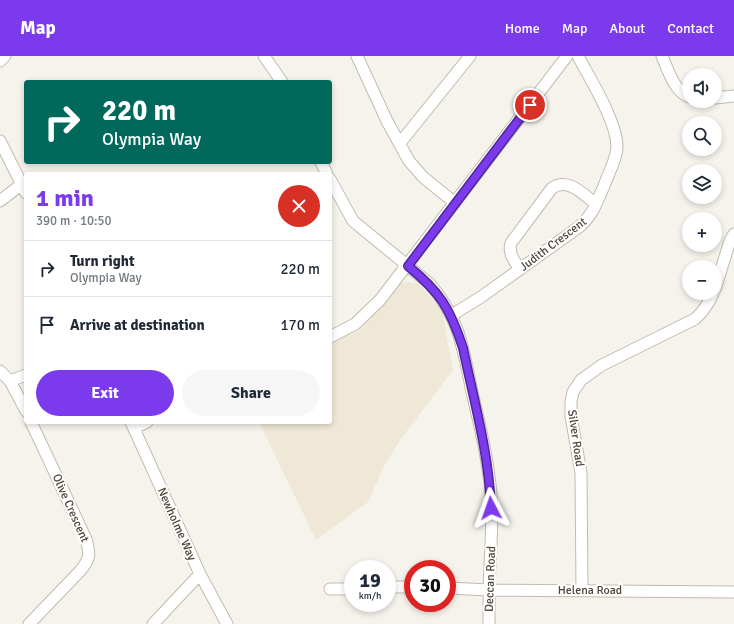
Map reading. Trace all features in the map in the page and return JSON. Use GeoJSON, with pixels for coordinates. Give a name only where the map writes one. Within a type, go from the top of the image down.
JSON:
{"type":"FeatureCollection","features":[{"type":"Feature","properties":{"kind":"street"},"geometry":{"type":"LineString","coordinates":[[0,61],[5,56]]}},
{"type":"Feature","properties":{"kind":"street"},"geometry":{"type":"LineString","coordinates":[[264,56],[281,80]]}},
{"type":"Feature","properties":{"kind":"street"},"geometry":{"type":"LineString","coordinates":[[357,56],[404,154],[414,168],[423,177],[455,203]]}},
{"type":"Feature","properties":{"kind":"street"},"geometry":{"type":"LineString","coordinates":[[400,143],[470,56]]}},
{"type":"Feature","properties":{"kind":"street"},"geometry":{"type":"LineString","coordinates":[[332,336],[355,324],[380,300],[408,266],[567,56]]}},
{"type":"Feature","properties":{"kind":"street","name":"Judith Crescent"},"geometry":{"type":"LineString","coordinates":[[452,315],[579,227],[588,219],[596,204],[617,149],[616,135],[610,118],[578,56]]}},
{"type":"Feature","properties":{"kind":"street"},"geometry":{"type":"LineString","coordinates":[[662,56],[676,85],[682,93]]}},
{"type":"Feature","properties":{"kind":"street"},"geometry":{"type":"LineString","coordinates":[[722,97],[734,96]]}},
{"type":"Feature","properties":{"kind":"street"},"geometry":{"type":"LineString","coordinates":[[0,141],[24,189],[0,201]]}},
{"type":"Feature","properties":{"kind":"street","name":"Deccan Road"},"geometry":{"type":"LineString","coordinates":[[332,183],[353,221],[430,284],[452,315],[463,348],[484,447],[491,495],[492,521],[489,624]]}},
{"type":"Feature","properties":{"kind":"street"},"geometry":{"type":"LineString","coordinates":[[520,269],[509,248],[511,243],[552,188],[557,185],[565,184],[578,190],[596,204]]}},
{"type":"Feature","properties":{"kind":"street"},"geometry":{"type":"LineString","coordinates":[[722,266],[730,240],[734,234]]}},
{"type":"Feature","properties":{"kind":"street","name":"Silver Road"},"geometry":{"type":"LineString","coordinates":[[582,590],[581,473],[572,416],[572,392],[581,380],[602,365],[695,319],[702,313],[710,300]]}},
{"type":"Feature","properties":{"kind":"street"},"geometry":{"type":"LineString","coordinates":[[0,371],[10,381],[24,407]]}},
{"type":"Feature","properties":{"kind":"street"},"geometry":{"type":"LineString","coordinates":[[10,381],[24,376]]}},
{"type":"Feature","properties":{"kind":"street","name":"Olive Crescent"},"geometry":{"type":"LineString","coordinates":[[29,624],[80,571],[90,555],[86,539],[33,424]]}},
{"type":"Feature","properties":{"kind":"street","name":"Newholme Way"},"geometry":{"type":"LineString","coordinates":[[133,425],[200,574],[227,624]]}},
{"type":"Feature","properties":{"kind":"street"},"geometry":{"type":"LineString","coordinates":[[153,624],[200,574]]}},
{"type":"Feature","properties":{"kind":"street","name":"Helena Road"},"geometry":{"type":"LineString","coordinates":[[456,588],[734,592]]}},
{"type":"Feature","properties":{"kind":"street"},"geometry":{"type":"LineString","coordinates":[[330,589],[344,589]]}},
{"type":"Feature","properties":{"kind":"shaded area"},"geometry":{"type":"Polygon","coordinates":[[[400,282],[418,283],[442,311],[453,370],[400,440],[383,468],[368,502],[316,540],[260,424],[332,424],[332,342],[361,329],[400,282]]]}},
{"type":"Feature","properties":{"kind":"route"},"geometry":{"type":"LineString","coordinates":[[491,508],[491,495],[483,440],[460,338],[452,315],[438,294],[430,284],[408,266],[530,105]]}}]}
